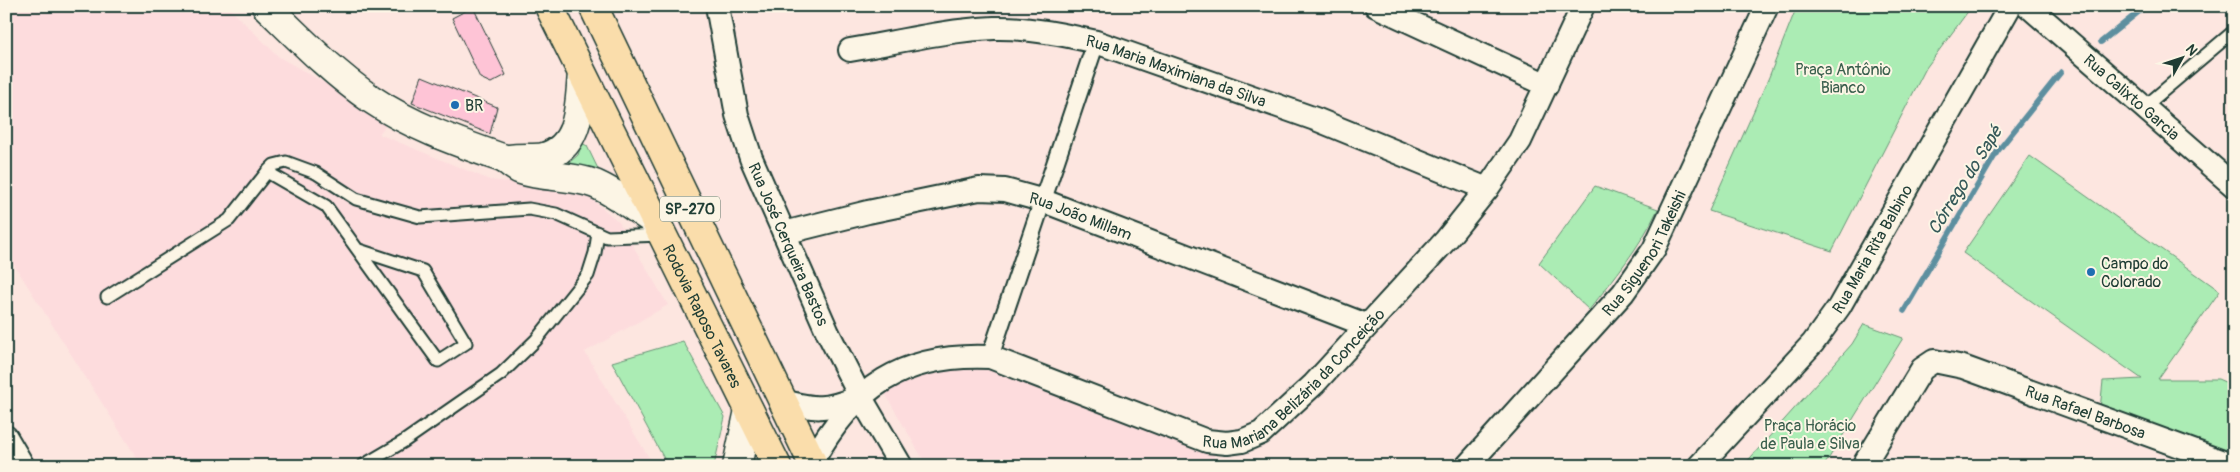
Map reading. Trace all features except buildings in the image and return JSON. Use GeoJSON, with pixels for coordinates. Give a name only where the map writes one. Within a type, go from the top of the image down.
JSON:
{"type":"FeatureCollection","features":[{"type":"Feature","properties":{"kind":"highway","name":"Rodovia Raposo Tavares"},"geometry":{"type":"LineString","coordinates":[[549,6],[777,466]]}},
{"type":"Feature","properties":{"kind":"highway","name":"SP-270"},"geometry":{"type":"LineString","coordinates":[[596,10],[813,464]]}},
{"type":"Feature","properties":{"kind":"main road"},"geometry":{"type":"LineString","coordinates":[[266,6],[309,48],[370,98],[402,117],[504,160],[519,169],[596,185],[660,228]]}},
{"type":"Feature","properties":{"kind":"main road"},"geometry":{"type":"LineString","coordinates":[[504,160],[523,156],[542,158],[556,152],[569,139],[577,125],[582,74]]}},
{"type":"Feature","properties":{"kind":"main road"},"geometry":{"type":"LineString","coordinates":[[737,466],[749,410]]}},
{"type":"Feature","properties":{"kind":"street","name":"Rua José Cerqueira Bastos"},"geometry":{"type":"LineString","coordinates":[[717,6],[737,115],[751,158],[828,333],[860,396],[900,466]]}},
{"type":"Feature","properties":{"kind":"street"},"geometry":{"type":"LineString","coordinates":[[1376,6],[1547,84]]}},
{"type":"Feature","properties":{"kind":"street","name":"Rua Mariana Belizária da Conceição"},"geometry":{"type":"LineString","coordinates":[[782,401],[822,408],[834,406],[860,396],[898,372],[930,360],[958,355],[990,357],[1207,441],[1227,443],[1242,441],[1261,433],[1314,384],[1366,325],[1446,240],[1487,189],[1520,141],[1583,6]]}},
{"type":"Feature","properties":{"kind":"street","name":"Rua Siguenori Takeishi"},"geometry":{"type":"LineString","coordinates":[[1467,466],[1623,293],[1654,249],[1767,6]]}},
{"type":"Feature","properties":{"kind":"street","name":"Rua Maria Rita Balbino"},"geometry":{"type":"LineString","coordinates":[[1699,466],[1813,343],[1839,307],[2010,6]]}},
{"type":"Feature","properties":{"kind":"street","name":"Rua Calixto Garcia"},"geometry":{"type":"LineString","coordinates":[[2028,6],[2234,186]]}},
{"type":"Feature","properties":{"kind":"street","name":"Rua Maria Maximiana da Silva"},"geometry":{"type":"LineString","coordinates":[[850,50],[995,28],[1053,33],[1096,42],[1318,120],[1487,189]]}},
{"type":"Feature","properties":{"kind":"street"},"geometry":{"type":"LineString","coordinates":[[990,357],[1039,216],[1041,200],[1096,42]]}},
{"type":"Feature","properties":{"kind":"street","name":"Rua João Millam"},"geometry":{"type":"LineString","coordinates":[[784,233],[868,212],[979,189],[1005,190],[1041,200],[1366,325]]}},
{"type":"Feature","properties":{"kind":"street","name":"Rua Rafael Barbosa"},"geometry":{"type":"LineString","coordinates":[[1863,466],[1922,369],[1934,361],[1964,367],[2234,466]]}},
{"type":"Feature","properties":{"kind":"street","name":"Rua Mariana Belizária da Conceição"},"geometry":{"type":"LineString","coordinates":[[813,464],[833,425],[860,396]]}},
{"type":"Feature","properties":{"kind":"street"},"geometry":{"type":"LineString","coordinates":[[6,437],[23,466]]}},
{"type":"Feature","properties":{"kind":"lane"},"geometry":{"type":"LineString","coordinates":[[2143,108],[2234,31]]}},
{"type":"Feature","properties":{"kind":"lane"},"geometry":{"type":"LineString","coordinates":[[107,297],[229,220],[267,172],[274,165],[286,162],[316,173],[356,199],[420,217],[529,209],[556,214],[607,237],[660,228]]}},
{"type":"Feature","properties":{"kind":"lane"},"geometry":{"type":"LineString","coordinates":[[267,172],[326,206],[438,361],[466,343],[423,271],[359,250]]}},
{"type":"Feature","properties":{"kind":"lane"},"geometry":{"type":"LineString","coordinates":[[362,466],[402,442],[500,374],[536,340],[588,275],[595,253],[598,233]]}},
{"type":"Feature","properties":{"kind":"shaded area"},"geometry":{"type":"Polygon","coordinates":[[[6,6],[227,6],[279,57],[390,120],[379,134],[490,180],[548,186],[588,196],[619,222],[668,305],[585,352],[654,466],[142,466],[6,252],[6,6]]]}},
{"type":"Feature","properties":{"kind":"shaded area"},"geometry":{"type":"Polygon","coordinates":[[[982,362],[1215,453],[1211,466],[927,466],[883,390],[920,372],[982,362]]]}},
{"type":"Feature","properties":{"kind":"green space","name":"Praça Antônio Bianco"},"geometry":{"type":"Polygon","coordinates":[[[1797,6],[1972,6],[1926,68],[1832,251],[1709,211],[1769,77],[1797,6]]]}},
{"type":"Feature","properties":{"kind":"green space"},"geometry":{"type":"Polygon","coordinates":[[[584,144],[587,146],[600,173],[564,167],[578,155],[581,146],[584,144]]]}},
{"type":"Feature","properties":{"kind":"green space","name":"Campo do Colorado"},"geometry":{"type":"Polygon","coordinates":[[[2030,156],[2220,291],[2158,379],[2218,379],[2234,386],[2234,457],[2100,409],[2103,381],[2142,379],[1963,253],[2030,156]]]}},
{"type":"Feature","properties":{"kind":"green space"},"geometry":{"type":"Polygon","coordinates":[[[1595,186],[1658,209],[1618,274],[1589,310],[1539,263],[1595,186]]]}},
{"type":"Feature","properties":{"kind":"green space","name":"Praça Horácio de Paula e Silva"},"geometry":{"type":"Polygon","coordinates":[[[1864,324],[1903,338],[1824,466],[1743,466],[1852,344],[1864,324]]]}},
{"type":"Feature","properties":{"kind":"green space"},"geometry":{"type":"Polygon","coordinates":[[[683,341],[725,417],[714,466],[668,466],[612,362],[683,341]]]}},
{"type":"Feature","properties":{"kind":"waterway","name":"Córrego do Sapé"},"geometry":{"type":"LineString","coordinates":[[2101,42],[2146,6]]}},
{"type":"Feature","properties":{"kind":"waterway","name":"Córrego do Sapé"},"geometry":{"type":"LineString","coordinates":[[1904,311],[1997,152],[2061,72]]}},
{"type":"Feature","properties":{"kind":"place","name":"BR"},"geometry":{"type":"Point","coordinates":[455,105]}},
{"type":"Feature","properties":{"kind":"place","name":"Campo do Colorado"},"geometry":{"type":"Point","coordinates":[2091,272]}}]}
